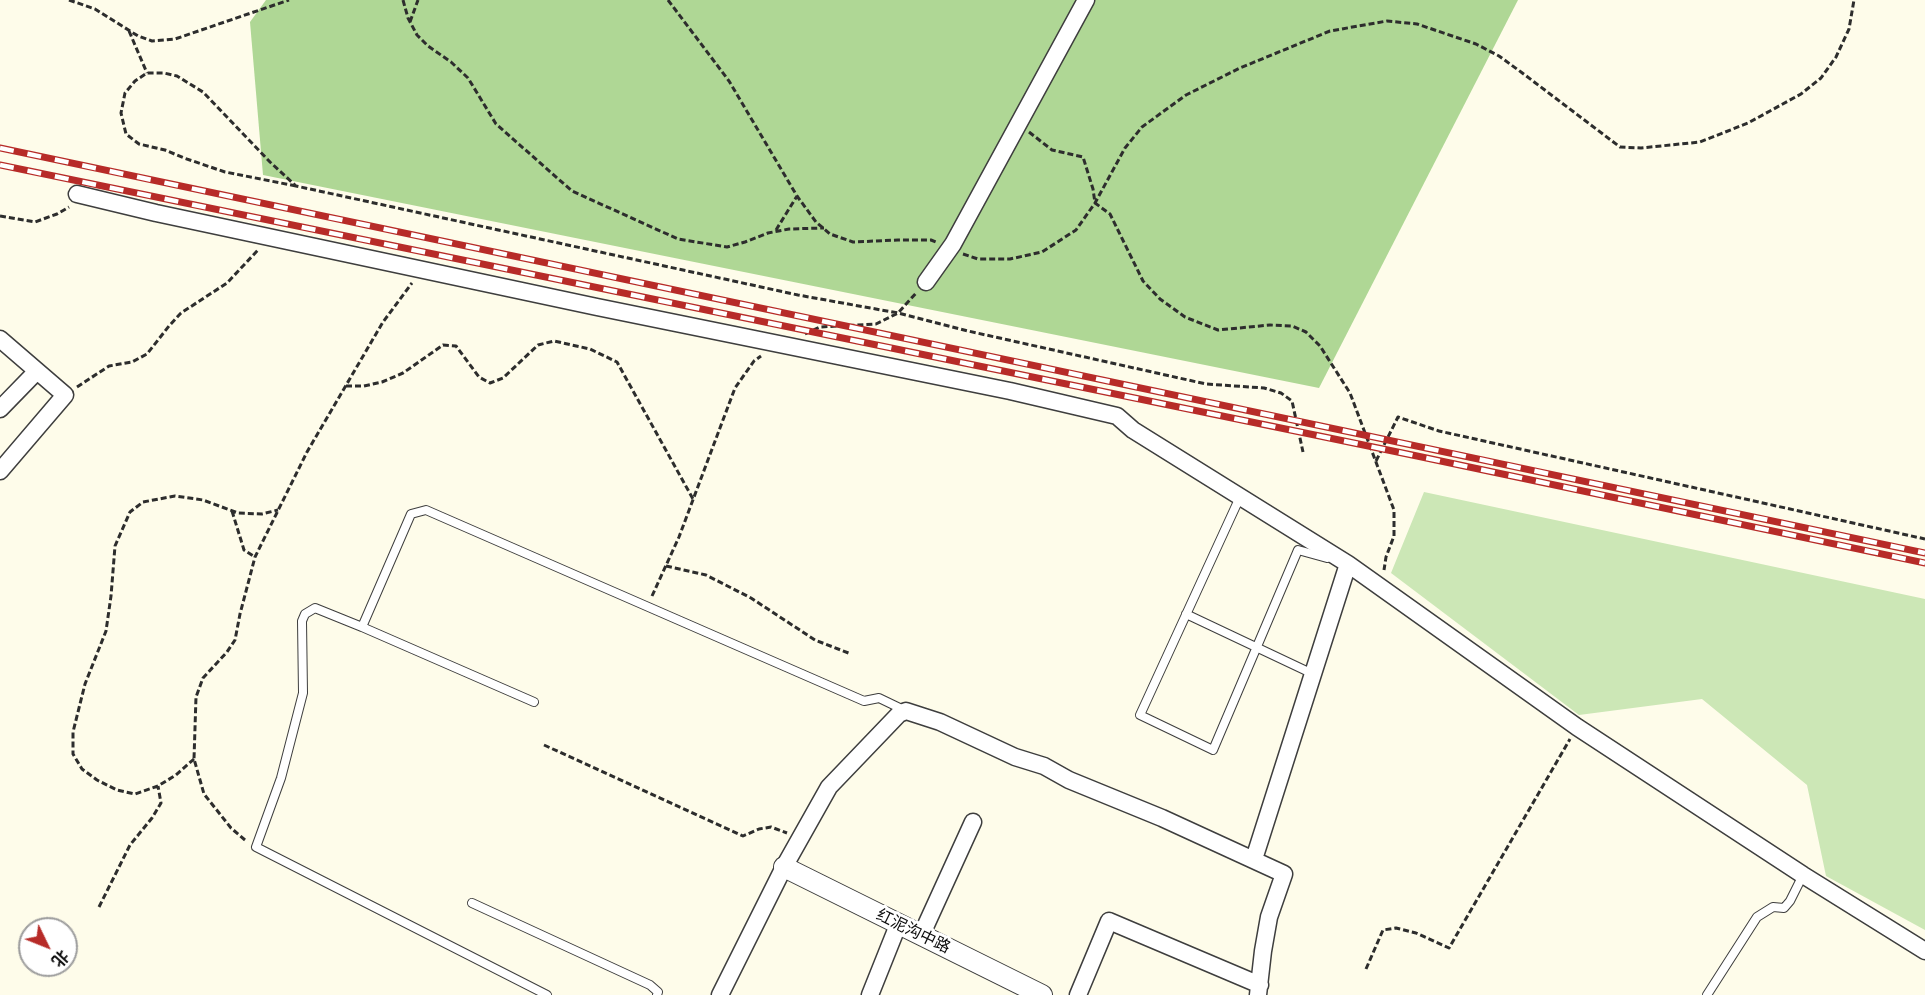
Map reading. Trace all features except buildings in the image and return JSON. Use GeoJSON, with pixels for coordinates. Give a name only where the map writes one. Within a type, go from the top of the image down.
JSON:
{"type":"FeatureCollection","features":[{"type":"Feature","properties":{"kind":"street"},"geometry":{"type":"LineString","coordinates":[[926,282],[950,250],[1086,0]]}},
{"type":"Feature","properties":{"kind":"street"},"geometry":{"type":"LineString","coordinates":[[82,195],[156,213],[780,345],[1010,390],[1117,416],[1133,430],[1348,564],[1577,727],[1803,875],[1925,951]]}},
{"type":"Feature","properties":{"kind":"street"},"geometry":{"type":"LineString","coordinates":[[0,339],[65,395],[0,471]]}},
{"type":"Feature","properties":{"kind":"street"},"geometry":{"type":"LineString","coordinates":[[0,410],[37,371]]}},
{"type":"Feature","properties":{"kind":"street"},"geometry":{"type":"LineString","coordinates":[[1254,859],[1348,564]]}},
{"type":"Feature","properties":{"kind":"street"},"geometry":{"type":"LineString","coordinates":[[720,995],[784,867],[829,787],[899,714],[906,711],[940,722],[1015,757],[1044,766],[1069,780],[1162,818],[1284,874],[1269,917],[1259,990],[1110,921],[1077,995]]}},
{"type":"Feature","properties":{"kind":"street"},"geometry":{"type":"LineString","coordinates":[[921,936],[973,822]]}},
{"type":"Feature","properties":{"kind":"street","name":"红泥沟中路"},"geometry":{"type":"LineString","coordinates":[[784,867],[1042,995]]}},
{"type":"Feature","properties":{"kind":"street"},"geometry":{"type":"LineString","coordinates":[[870,995],[898,925]]}},
{"type":"Feature","properties":{"kind":"lane"},"geometry":{"type":"LineString","coordinates":[[1240,497],[1140,714],[1213,750],[1298,550],[1348,564]]}},
{"type":"Feature","properties":{"kind":"lane"},"geometry":{"type":"LineString","coordinates":[[362,627],[411,514],[426,510],[864,701],[879,698],[906,711]]}},
{"type":"Feature","properties":{"kind":"lane"},"geometry":{"type":"LineString","coordinates":[[534,702],[315,608],[305,614],[302,621],[303,693],[281,778],[256,847],[547,995]]}},
{"type":"Feature","properties":{"kind":"lane"},"geometry":{"type":"LineString","coordinates":[[1186,614],[1313,674]]}},
{"type":"Feature","properties":{"kind":"lane"},"geometry":{"type":"LineString","coordinates":[[1707,995],[1757,916],[1773,907],[1784,908],[1803,875]]}},
{"type":"Feature","properties":{"kind":"lane"},"geometry":{"type":"LineString","coordinates":[[472,903],[650,985],[658,992],[657,995]]}},
{"type":"Feature","properties":{"kind":"path"},"geometry":{"type":"LineString","coordinates":[[69,0],[95,9],[138,36],[152,40],[175,39],[289,0]]}},
{"type":"Feature","properties":{"kind":"path"},"geometry":{"type":"LineString","coordinates":[[403,0],[417,35],[468,78],[496,124],[572,190],[678,239],[727,247],[776,231],[824,228]]}},
{"type":"Feature","properties":{"kind":"path"},"geometry":{"type":"LineString","coordinates":[[410,22],[418,0]]}},
{"type":"Feature","properties":{"kind":"path"},"geometry":{"type":"LineString","coordinates":[[668,0],[729,81],[797,196],[816,222],[830,234],[853,242],[931,240],[950,250],[978,259],[1010,259],[1042,252],[1076,230],[1095,203],[1125,148],[1142,127],[1186,95],[1240,68],[1330,30],[1387,21],[1417,24],[1476,44],[1506,61],[1620,147],[1641,148],[1700,141],[1748,123],[1801,94],[1821,78],[1836,57],[1849,29],[1854,0]]}},
{"type":"Feature","properties":{"kind":"path"},"geometry":{"type":"LineString","coordinates":[[128,29],[147,73]]}},
{"type":"Feature","properties":{"kind":"path"},"geometry":{"type":"LineString","coordinates":[[296,186],[203,92],[177,76],[147,73],[135,81],[125,93],[121,113],[126,134],[139,144],[165,150],[225,172],[798,295],[898,313],[968,331],[1206,384],[1264,388],[1281,393],[1292,401],[1304,452]]}},
{"type":"Feature","properties":{"kind":"path"},"geometry":{"type":"LineString","coordinates":[[1019,124],[1052,150],[1083,157],[1095,203],[1110,214],[1143,281],[1160,299],[1185,317],[1218,330],[1270,325],[1292,326],[1306,332],[1320,346],[1350,393],[1394,510],[1394,536],[1386,557],[1384,572],[1390,595]]}},
{"type":"Feature","properties":{"kind":"path"},"geometry":{"type":"LineString","coordinates":[[0,216],[35,222],[57,214],[82,195]]}},
{"type":"Feature","properties":{"kind":"path"},"geometry":{"type":"LineString","coordinates":[[776,231],[797,196]]}},
{"type":"Feature","properties":{"kind":"path"},"geometry":{"type":"LineString","coordinates":[[65,395],[109,366],[132,362],[147,354],[181,313],[227,284],[269,237]]}},
{"type":"Feature","properties":{"kind":"path"},"geometry":{"type":"LineString","coordinates":[[245,840],[231,828],[204,794],[194,759],[196,696],[203,678],[235,640],[255,557],[307,452],[383,322],[422,269]]}},
{"type":"Feature","properties":{"kind":"path"},"geometry":{"type":"LineString","coordinates":[[648,607],[693,499],[735,388],[754,361],[771,349],[820,327],[876,324],[898,313],[926,282]]}},
{"type":"Feature","properties":{"kind":"path"},"geometry":{"type":"LineString","coordinates":[[345,386],[364,386],[382,382],[403,373],[443,345],[456,346],[479,377],[490,383],[503,378],[538,345],[554,340],[590,349],[617,362],[693,499]]}},
{"type":"Feature","properties":{"kind":"path"},"geometry":{"type":"LineString","coordinates":[[1376,461],[1398,417],[1438,431],[1925,539]]}},
{"type":"Feature","properties":{"kind":"path"},"geometry":{"type":"LineString","coordinates":[[194,759],[176,776],[158,786],[135,794],[117,790],[97,780],[82,769],[73,754],[73,732],[85,684],[106,631],[115,546],[130,512],[143,502],[175,496],[203,500],[238,513],[262,514],[278,510]]}},
{"type":"Feature","properties":{"kind":"path"},"geometry":{"type":"LineString","coordinates":[[232,511],[244,550],[255,557]]}},
{"type":"Feature","properties":{"kind":"path"},"geometry":{"type":"LineString","coordinates":[[666,566],[706,575],[751,598],[815,640],[851,654]]}},
{"type":"Feature","properties":{"kind":"path"},"geometry":{"type":"LineString","coordinates":[[1366,969],[1383,930],[1396,928],[1416,933],[1449,948],[1577,727]]}},
{"type":"Feature","properties":{"kind":"path"},"geometry":{"type":"LineString","coordinates":[[544,745],[734,833],[743,836],[771,827],[787,833],[797,846]]}},
{"type":"Feature","properties":{"kind":"path"},"geometry":{"type":"LineString","coordinates":[[99,907],[130,845],[161,803],[158,786]]}},
{"type":"Feature","properties":{"kind":"green space"},"geometry":{"type":"Polygon","coordinates":[[[266,0],[1518,0],[1319,388],[263,175],[250,22],[266,0]]]}},
{"type":"Feature","properties":{"kind":"green space"},"geometry":{"type":"Polygon","coordinates":[[[1424,492],[1925,599],[1925,930],[1826,876],[1807,785],[1702,699],[1579,715],[1391,573],[1424,492]]]}},
{"type":"Feature","properties":{"kind":"railway"},"geometry":{"type":"LineString","coordinates":[[0,148],[1925,553]]}},
{"type":"Feature","properties":{"kind":"railway"},"geometry":{"type":"LineString","coordinates":[[0,165],[1417,456],[1925,563]]}}]}
